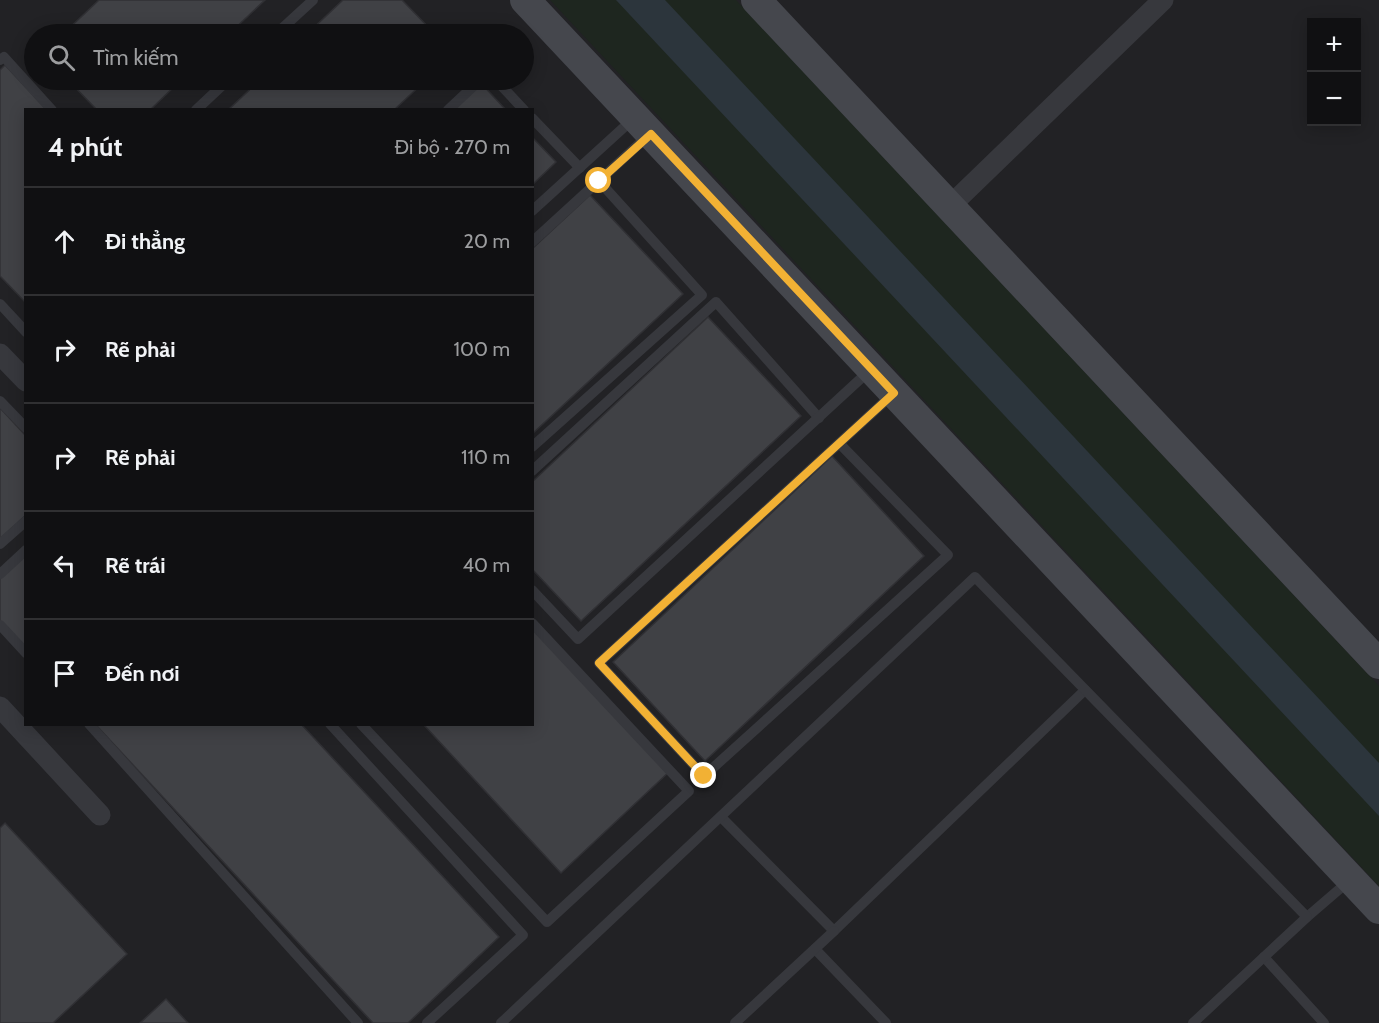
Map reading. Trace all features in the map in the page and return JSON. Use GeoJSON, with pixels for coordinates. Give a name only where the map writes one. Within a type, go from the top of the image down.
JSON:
{"type":"FeatureCollection","features":[{"type":"Feature","properties":{"kind":"main road"},"geometry":{"type":"LineString","coordinates":[[525,0],[1379,909]]}},
{"type":"Feature","properties":{"kind":"main road"},"geometry":{"type":"LineString","coordinates":[[756,0],[1379,664]]}},
{"type":"Feature","properties":{"kind":"street"},"geometry":{"type":"LineString","coordinates":[[949,207],[1163,0]]}},
{"type":"Feature","properties":{"kind":"street"},"geometry":{"type":"LineString","coordinates":[[0,354],[24,379]]}},
{"type":"Feature","properties":{"kind":"street"},"geometry":{"type":"LineString","coordinates":[[0,707],[100,814]]}},
{"type":"Feature","properties":{"kind":"lane"},"geometry":{"type":"LineString","coordinates":[[287,24],[313,0]]}},
{"type":"Feature","properties":{"kind":"lane"},"geometry":{"type":"LineString","coordinates":[[0,60],[3,57],[24,80]]}},
{"type":"Feature","properties":{"kind":"lane"},"geometry":{"type":"LineString","coordinates":[[34,90],[50,108]]}},
{"type":"Feature","properties":{"kind":"lane"},"geometry":{"type":"LineString","coordinates":[[198,108],[217,90]]}},
{"type":"Feature","properties":{"kind":"lane"},"geometry":{"type":"LineString","coordinates":[[450,108],[469,90]]}},
{"type":"Feature","properties":{"kind":"lane"},"geometry":{"type":"LineString","coordinates":[[505,90],[522,108]]}},
{"type":"Feature","properties":{"kind":"lane"},"geometry":{"type":"LineString","coordinates":[[534,120],[580,168]]}},
{"type":"Feature","properties":{"kind":"lane"},"geometry":{"type":"LineString","coordinates":[[534,209],[580,168],[643,125]]}},
{"type":"Feature","properties":{"kind":"lane"},"geometry":{"type":"LineString","coordinates":[[534,240],[599,181],[643,125]]}},
{"type":"Feature","properties":{"kind":"lane"},"geometry":{"type":"LineString","coordinates":[[534,445],[702,295],[599,181]]}},
{"type":"Feature","properties":{"kind":"lane"},"geometry":{"type":"LineString","coordinates":[[534,469],[716,302],[819,418]]}},
{"type":"Feature","properties":{"kind":"lane"},"geometry":{"type":"LineString","coordinates":[[0,304],[24,330]]}},
{"type":"Feature","properties":{"kind":"lane"},"geometry":{"type":"LineString","coordinates":[[534,592],[578,639],[872,369]]}},
{"type":"Feature","properties":{"kind":"lane"},"geometry":{"type":"LineString","coordinates":[[839,443],[948,555],[704,776],[599,663],[839,443],[894,393]]}},
{"type":"Feature","properties":{"kind":"lane"},"geometry":{"type":"LineString","coordinates":[[0,401],[24,426]]}},
{"type":"Feature","properties":{"kind":"lane"},"geometry":{"type":"LineString","coordinates":[[0,544],[24,523]]}},
{"type":"Feature","properties":{"kind":"lane"},"geometry":{"type":"LineString","coordinates":[[0,574],[24,552]]}},
{"type":"Feature","properties":{"kind":"lane"},"geometry":{"type":"LineString","coordinates":[[501,1023],[975,578],[1307,917]]}},
{"type":"Feature","properties":{"kind":"lane"},"geometry":{"type":"LineString","coordinates":[[0,625],[24,651]]}},
{"type":"Feature","properties":{"kind":"lane"},"geometry":{"type":"LineString","coordinates":[[363,726],[547,922],[689,791],[534,625]]}},
{"type":"Feature","properties":{"kind":"lane"},"geometry":{"type":"LineString","coordinates":[[735,1023],[1085,690]]}},
{"type":"Feature","properties":{"kind":"lane"},"geometry":{"type":"LineString","coordinates":[[91,726],[358,1023]]}},
{"type":"Feature","properties":{"kind":"lane"},"geometry":{"type":"LineString","coordinates":[[332,726],[523,935],[428,1023]]}},
{"type":"Feature","properties":{"kind":"lane"},"geometry":{"type":"LineString","coordinates":[[721,817],[834,931]]}},
{"type":"Feature","properties":{"kind":"lane"},"geometry":{"type":"LineString","coordinates":[[1193,1023],[1350,879]]}},
{"type":"Feature","properties":{"kind":"lane"},"geometry":{"type":"LineString","coordinates":[[815,949],[886,1023]]}},
{"type":"Feature","properties":{"kind":"lane"},"geometry":{"type":"LineString","coordinates":[[1264,957],[1324,1023]]}},
{"type":"Feature","properties":{"kind":"shaded area"},"geometry":{"type":"Polygon","coordinates":[[[0,0],[1379,0],[1379,1023],[0,1023],[0,0]]]}},
{"type":"Feature","properties":{"kind":"shaded area"},"geometry":{"type":"Polygon","coordinates":[[[550,0],[736,0],[1379,686],[1379,886],[550,0]]]}},
{"type":"Feature","properties":{"kind":"shaded area"},"geometry":{"type":"Polygon","coordinates":[[[616,0],[665,0],[1379,763],[1379,816],[616,0]]]}},
{"type":"Feature","properties":{"kind":"building"},"geometry":{"type":"Polygon","coordinates":[[[99,0],[265,0],[240,24],[74,24],[99,0]]]}},
{"type":"Feature","properties":{"kind":"building"},"geometry":{"type":"Polygon","coordinates":[[[343,0],[402,0],[425,24],[318,24],[343,0]]]}},
{"type":"Feature","properties":{"kind":"building"},"geometry":{"type":"Polygon","coordinates":[[[5,65],[24,85],[24,90],[28,90],[45,108],[24,108],[24,301],[0,276],[0,70],[5,65]]]}},
{"type":"Feature","properties":{"kind":"building"},"geometry":{"type":"Polygon","coordinates":[[[78,90],[171,90],[152,108],[95,108],[78,90]]]}},
{"type":"Feature","properties":{"kind":"building"},"geometry":{"type":"Polygon","coordinates":[[[249,90],[415,90],[396,108],[230,108],[249,90]]]}},
{"type":"Feature","properties":{"kind":"building"},"geometry":{"type":"Polygon","coordinates":[[[467,90],[487,90],[504,108],[447,108],[467,90]]]}},
{"type":"Feature","properties":{"kind":"building"},"geometry":{"type":"Polygon","coordinates":[[[534,139],[556,162],[534,183],[534,139]]]}},
{"type":"Feature","properties":{"kind":"building"},"geometry":{"type":"Polygon","coordinates":[[[590,195],[683,294],[534,432],[534,247],[590,195]]]}},
{"type":"Feature","properties":{"kind":"building"},"geometry":{"type":"Polygon","coordinates":[[[708,317],[801,416],[581,621],[534,571],[534,480],[708,317]]]}},
{"type":"Feature","properties":{"kind":"building"},"geometry":{"type":"Polygon","coordinates":[[[0,408],[24,434],[24,517],[0,539],[0,408]]]}},
{"type":"Feature","properties":{"kind":"building"},"geometry":{"type":"Polygon","coordinates":[[[832,456],[924,556],[705,761],[613,662],[832,456]]]}},
{"type":"Feature","properties":{"kind":"building"},"geometry":{"type":"Polygon","coordinates":[[[24,554],[24,647],[0,622],[0,576],[24,554]]]}},
{"type":"Feature","properties":{"kind":"building"},"geometry":{"type":"Polygon","coordinates":[[[534,623],[671,770],[561,873],[425,726],[534,726],[534,623]]]}},
{"type":"Feature","properties":{"kind":"building"},"geometry":{"type":"Polygon","coordinates":[[[97,726],[303,726],[499,937],[408,1023],[373,1023],[97,726]]]}},
{"type":"Feature","properties":{"kind":"building"},"geometry":{"type":"Polygon","coordinates":[[[5,823],[127,954],[53,1023],[0,1023],[0,828],[5,823]]]}},
{"type":"Feature","properties":{"kind":"building"},"geometry":{"type":"Polygon","coordinates":[[[166,999],[188,1023],[140,1023],[166,999]]]}},
{"type":"Feature","properties":{"kind":"route"},"geometry":{"type":"LineString","coordinates":[[599,181],[651,134],[894,393],[599,663],[704,776]]}}]}
